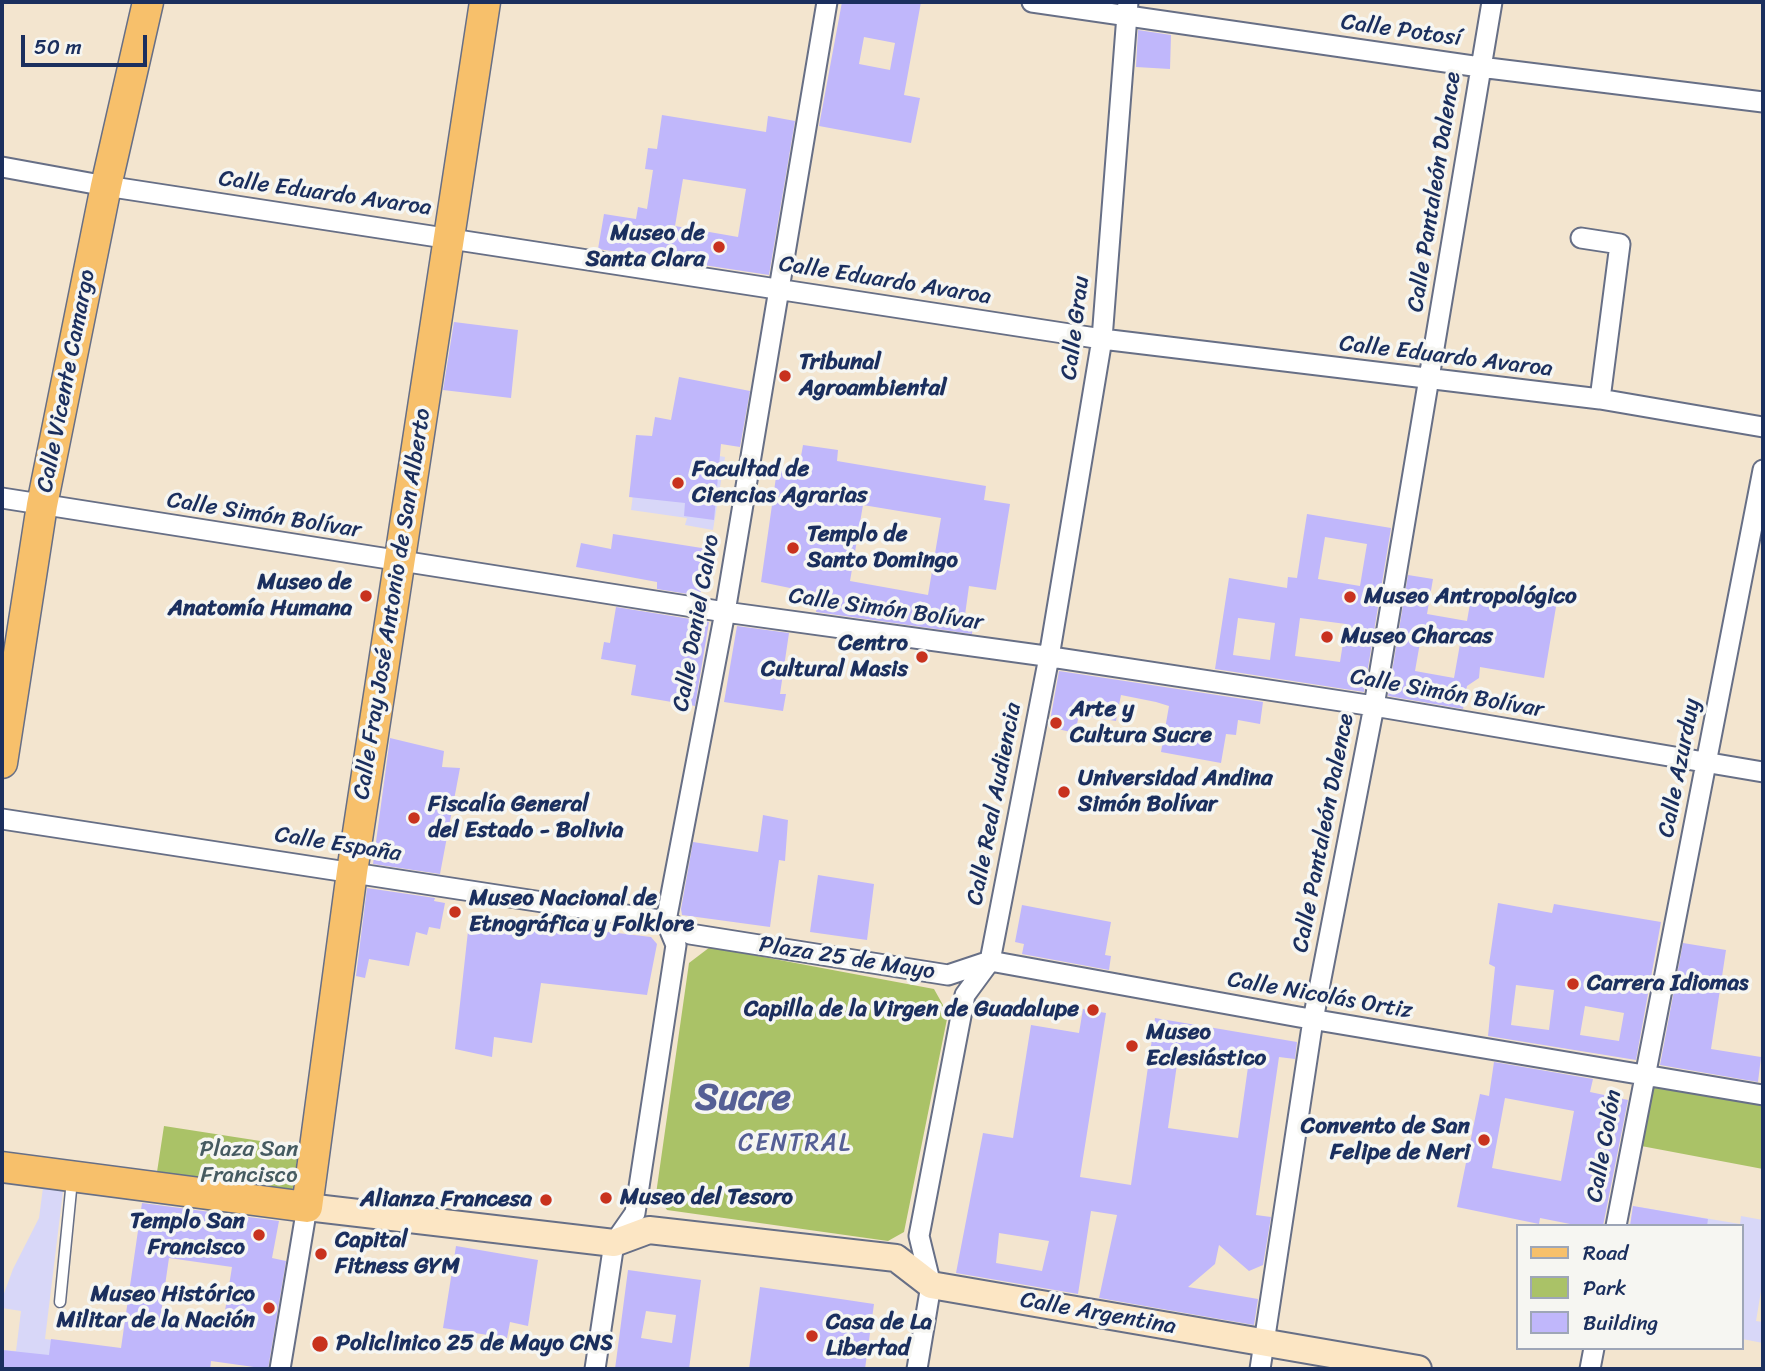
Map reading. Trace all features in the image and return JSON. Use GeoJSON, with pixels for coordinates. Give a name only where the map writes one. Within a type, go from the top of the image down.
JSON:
{"type":"FeatureCollection","features":[{"type":"Feature","properties":{"kind":"main road","name":"Calle Vicente Camargo"},"geometry":{"type":"LineString","coordinates":[[2,763],[41,505],[106,186],[148,2]]}},
{"type":"Feature","properties":{"kind":"main road","name":"Calle Fray José Antonio de San Alberto"},"geometry":{"type":"LineString","coordinates":[[307,1207],[352,872],[485,2]]}},
{"type":"Feature","properties":{"kind":"main road"},"geometry":{"type":"LineString","coordinates":[[2,1167],[307,1207],[614,1243],[649,1230],[896,1258],[930,1285]]}},
{"type":"Feature","properties":{"kind":"main road","name":"Calle Argentina"},"geometry":{"type":"LineString","coordinates":[[930,1285],[1265,1342],[1306,1359],[1418,1369]]}},
{"type":"Feature","properties":{"kind":"street","name":"Calle Daniel Calvo"},"geometry":{"type":"LineString","coordinates":[[666,921],[725,612],[781,290],[827,2]]}},
{"type":"Feature","properties":{"kind":"street","name":"Calle Potosí"},"geometry":{"type":"LineString","coordinates":[[1032,2],[1127,9],[1480,67],[1763,102]]}},
{"type":"Feature","properties":{"kind":"street","name":"Calle Pantaleón Dalence"},"geometry":{"type":"LineString","coordinates":[[1260,1369],[1313,1020],[1374,706],[1492,2]]}},
{"type":"Feature","properties":{"kind":"street","name":"Calle Grau"},"geometry":{"type":"LineString","coordinates":[[1049,657],[1102,339],[1127,9]]}},
{"type":"Feature","properties":{"kind":"street","name":"Calle Eduardo Avaroa"},"geometry":{"type":"LineString","coordinates":[[2,167],[106,186],[1102,339],[1600,399],[1763,427]]}},
{"type":"Feature","properties":{"kind":"street"},"geometry":{"type":"LineString","coordinates":[[1581,238],[1620,244],[1600,399]]}},
{"type":"Feature","properties":{"kind":"street","name":"Calle Azurduy"},"geometry":{"type":"LineString","coordinates":[[1643,1075],[1763,470]]}},
{"type":"Feature","properties":{"kind":"street","name":"Calle Simón Bolívar"},"geometry":{"type":"LineString","coordinates":[[2,498],[400,563],[1374,706],[1763,772]]}},
{"type":"Feature","properties":{"kind":"street","name":"Calle Real Audiencia"},"geometry":{"type":"LineString","coordinates":[[990,961],[1049,657]]}},
{"type":"Feature","properties":{"kind":"street","name":"Calle España"},"geometry":{"type":"LineString","coordinates":[[2,818],[666,921]]}},
{"type":"Feature","properties":{"kind":"street"},"geometry":{"type":"LineString","coordinates":[[595,1369],[614,1243],[635,1213],[676,945],[666,921]]}},
{"type":"Feature","properties":{"kind":"street","name":"Plaza 25 de Mayo"},"geometry":{"type":"LineString","coordinates":[[666,921],[690,933],[948,975],[990,961]]}},
{"type":"Feature","properties":{"kind":"street","name":"Plaza 25 de Mayo"},"geometry":{"type":"LineString","coordinates":[[930,1285],[919,1236],[965,995],[990,961]]}},
{"type":"Feature","properties":{"kind":"street","name":"Calle Nicolás Ortiz"},"geometry":{"type":"LineString","coordinates":[[990,961],[1313,1020],[1763,1095]]}},
{"type":"Feature","properties":{"kind":"street","name":"Calle Colón"},"geometry":{"type":"LineString","coordinates":[[1616,1224],[1643,1075]]}},
{"type":"Feature","properties":{"kind":"street"},"geometry":{"type":"LineString","coordinates":[[280,1369],[307,1207]]}},
{"type":"Feature","properties":{"kind":"street"},"geometry":{"type":"LineString","coordinates":[[917,1369],[930,1285]]}},
{"type":"Feature","properties":{"kind":"street"},"geometry":{"type":"LineString","coordinates":[[1590,1369],[1594,1350]]}},
{"type":"Feature","properties":{"kind":"lane"},"geometry":{"type":"LineString","coordinates":[[60,1302],[72,1176]]}},
{"type":"Feature","properties":{"kind":"shaded area","name":"Facultad de Ciencias Agrarias"},"geometry":{"type":"Polygon","coordinates":[[[640,442],[725,457],[713,530],[685,525],[687,518],[631,510],[640,442]]]}},
{"type":"Feature","properties":{"kind":"shaded area"},"geometry":{"type":"Polygon","coordinates":[[[44,1180],[64,1183],[45,1339],[211,1361],[210,1369],[2,1369],[2,1350],[16,1351],[21,1311],[2,1308],[2,1299],[13,1269],[39,1218],[44,1180]]]}},
{"type":"Feature","properties":{"kind":"shaded area"},"geometry":{"type":"Polygon","coordinates":[[[1633,1206],[1740,1224],[1630,1224],[1633,1206]]]}},
{"type":"Feature","properties":{"kind":"shaded area"},"geometry":{"type":"Polygon","coordinates":[[[1741,1216],[1763,1220],[1763,1279],[1756,1321],[1763,1322],[1763,1343],[1744,1339],[1744,1224],[1740,1224],[1741,1216]]]}},
{"type":"Feature","properties":{"kind":"green space"},"geometry":{"type":"Polygon","coordinates":[[[710,947],[934,989],[948,1014],[904,1232],[888,1241],[667,1210],[656,1194],[689,963],[710,947]]]}},
{"type":"Feature","properties":{"kind":"green space"},"geometry":{"type":"Polygon","coordinates":[[[1650,1083],[1763,1098],[1763,1169],[1636,1145],[1650,1083]]]}},
{"type":"Feature","properties":{"kind":"green space","name":"Plaza San Francisco"},"geometry":{"type":"Polygon","coordinates":[[[164,1126],[299,1147],[292,1193],[157,1172],[164,1126]]]}},
{"type":"Feature","properties":{"kind":"building"},"geometry":{"type":"Polygon","coordinates":[[[842,2],[921,2],[904,95],[920,98],[911,143],[819,126],[842,2]],[[864,37],[859,64],[890,70],[895,43],[864,37]]]}},
{"type":"Feature","properties":{"kind":"building"},"geometry":{"type":"Polygon","coordinates":[[[1138,30],[1171,35],[1170,69],[1136,67],[1138,30]]]}},
{"type":"Feature","properties":{"kind":"building"},"geometry":{"type":"Polygon","coordinates":[[[662,115],[766,132],[768,116],[795,121],[769,275],[598,249],[604,214],[636,219],[638,207],[647,209],[653,170],[645,169],[648,148],[657,149],[662,115]],[[683,179],[675,226],[738,237],[746,189],[683,179]]]}},
{"type":"Feature","properties":{"kind":"building"},"geometry":{"type":"Polygon","coordinates":[[[454,322],[518,330],[511,398],[443,390],[454,322]]]}},
{"type":"Feature","properties":{"kind":"building"},"geometry":{"type":"Polygon","coordinates":[[[679,377],[750,391],[740,447],[721,444],[714,520],[684,516],[685,503],[629,497],[636,435],[652,436],[655,417],[671,420],[679,377]]]}},
{"type":"Feature","properties":{"kind":"building"},"geometry":{"type":"Polygon","coordinates":[[[803,445],[838,450],[837,461],[986,486],[984,500],[1010,504],[996,590],[969,586],[965,615],[974,617],[972,634],[816,612],[819,594],[761,582],[777,470],[798,473],[803,445]],[[863,505],[850,581],[928,595],[941,518],[863,505]]]}},
{"type":"Feature","properties":{"kind":"building"},"geometry":{"type":"Polygon","coordinates":[[[1307,514],[1391,528],[1364,692],[1215,669],[1229,578],[1287,588],[1288,577],[1297,578],[1307,514]],[[1325,537],[1318,579],[1360,586],[1367,544],[1325,537]],[[1238,618],[1233,655],[1270,660],[1275,623],[1238,618]],[[1300,618],[1295,656],[1340,662],[1346,624],[1300,618]]]}},
{"type":"Feature","properties":{"kind":"building"},"geometry":{"type":"Polygon","coordinates":[[[613,534],[708,549],[700,596],[657,589],[657,582],[576,567],[581,543],[611,549],[613,534]]]}},
{"type":"Feature","properties":{"kind":"building"},"geometry":{"type":"Polygon","coordinates":[[[1408,575],[1433,579],[1427,614],[1467,621],[1472,592],[1493,595],[1495,589],[1557,601],[1544,678],[1480,667],[1479,678],[1467,686],[1463,709],[1388,696],[1408,575]],[[1421,637],[1415,671],[1454,678],[1460,644],[1421,637]]]}},
{"type":"Feature","properties":{"kind":"building"},"geometry":{"type":"Polygon","coordinates":[[[616,607],[709,622],[695,706],[631,695],[636,665],[601,659],[604,642],[610,643],[616,607]]]}},
{"type":"Feature","properties":{"kind":"building"},"geometry":{"type":"Polygon","coordinates":[[[737,626],[789,633],[780,694],[786,694],[783,711],[724,702],[737,626]]]}},
{"type":"Feature","properties":{"kind":"building"},"geometry":{"type":"Polygon","coordinates":[[[1059,671],[1263,702],[1260,724],[1238,720],[1236,735],[1226,734],[1221,763],[1161,752],[1169,706],[1156,702],[1121,695],[1116,721],[1079,715],[1075,733],[1049,727],[1059,671]]]}},
{"type":"Feature","properties":{"kind":"building","name":"Fiscalía General del Estado - Bolivia"},"geometry":{"type":"Polygon","coordinates":[[[390,738],[444,751],[442,767],[460,768],[440,874],[373,864],[390,738]]]}},
{"type":"Feature","properties":{"kind":"building"},"geometry":{"type":"Polygon","coordinates":[[[763,815],[788,820],[785,861],[779,860],[770,927],[682,915],[693,842],[758,852],[763,815]]]}},
{"type":"Feature","properties":{"kind":"building"},"geometry":{"type":"Polygon","coordinates":[[[818,875],[874,884],[867,940],[810,932],[818,875]]]}},
{"type":"Feature","properties":{"kind":"building"},"geometry":{"type":"Polygon","coordinates":[[[367,888],[435,898],[434,901],[445,903],[440,929],[429,927],[427,935],[416,932],[409,966],[369,959],[365,978],[356,976],[367,888]]]}},
{"type":"Feature","properties":{"kind":"building"},"geometry":{"type":"Polygon","coordinates":[[[1498,903],[1552,913],[1554,904],[1661,922],[1636,1060],[1488,1036],[1495,967],[1489,964],[1498,903]],[[1516,985],[1511,1025],[1549,1030],[1554,990],[1516,985]],[[1585,1006],[1580,1035],[1619,1041],[1624,1013],[1585,1006]]]}},
{"type":"Feature","properties":{"kind":"building"},"geometry":{"type":"Polygon","coordinates":[[[1022,905],[1111,922],[1105,955],[1111,956],[1109,970],[1022,954],[1024,944],[1015,942],[1022,905]]]}},
{"type":"Feature","properties":{"kind":"building"},"geometry":{"type":"Polygon","coordinates":[[[470,913],[651,937],[657,944],[647,995],[541,983],[532,1043],[494,1037],[492,1057],[455,1049],[470,913]]]}},
{"type":"Feature","properties":{"kind":"building"},"geometry":{"type":"Polygon","coordinates":[[[1683,943],[1726,950],[1711,1049],[1761,1057],[1758,1082],[1660,1065],[1683,943]]]}},
{"type":"Feature","properties":{"kind":"building"},"geometry":{"type":"Polygon","coordinates":[[[1083,1009],[1106,1013],[1080,1177],[1131,1185],[1155,1018],[1297,1042],[1295,1059],[1279,1057],[1256,1215],[1271,1217],[1263,1265],[1249,1271],[1219,1245],[1215,1264],[1188,1287],[1258,1299],[1254,1325],[1099,1298],[1117,1215],[1091,1211],[1078,1294],[956,1273],[983,1133],[1013,1138],[1031,1025],[1079,1033],[1083,1009]],[[1178,1057],[1168,1128],[1238,1138],[1248,1067],[1178,1057]],[[999,1233],[996,1263],[1042,1271],[1049,1241],[999,1233]]]}},
{"type":"Feature","properties":{"kind":"building","name":"Convento de San Felipe de Neri"},"geometry":{"type":"Polygon","coordinates":[[[1494,1062],[1593,1079],[1590,1092],[1628,1100],[1603,1224],[1570,1224],[1540,1218],[1539,1224],[1457,1207],[1480,1094],[1489,1096],[1494,1062]],[[1505,1098],[1492,1168],[1561,1181],[1574,1111],[1505,1098]]]}},
{"type":"Feature","properties":{"kind":"building"},"geometry":{"type":"Polygon","coordinates":[[[142,1203],[279,1221],[272,1258],[286,1261],[268,1369],[211,1361],[210,1369],[2,1369],[2,1350],[49,1355],[51,1339],[121,1348],[142,1203]],[[169,1258],[160,1320],[222,1330],[232,1267],[169,1258]]]}},
{"type":"Feature","properties":{"kind":"building"},"geometry":{"type":"Polygon","coordinates":[[[1633,1206],[1708,1219],[1707,1224],[1630,1224],[1633,1206]]]}},
{"type":"Feature","properties":{"kind":"building"},"geometry":{"type":"Polygon","coordinates":[[[456,1246],[538,1260],[528,1326],[510,1322],[507,1338],[443,1328],[456,1246]]]}},
{"type":"Feature","properties":{"kind":"building"},"geometry":{"type":"Polygon","coordinates":[[[628,1270],[701,1280],[689,1369],[615,1369],[628,1270]],[[646,1311],[641,1338],[672,1343],[676,1315],[646,1311]]]}},
{"type":"Feature","properties":{"kind":"building","name":"Casa de La Libertad"},"geometry":{"type":"Polygon","coordinates":[[[760,1287],[874,1304],[865,1369],[749,1369],[760,1287]]]}},
{"type":"Feature","properties":{"kind":"place","name":"Museo de Santa Clara"},"geometry":{"type":"Point","coordinates":[719,247]}},
{"type":"Feature","properties":{"kind":"place","name":"Tribunal Agroambiental"},"geometry":{"type":"Point","coordinates":[785,376]}},
{"type":"Feature","properties":{"kind":"place","name":"Facultad de Ciencias Agrarias"},"geometry":{"type":"Point","coordinates":[678,483]}},
{"type":"Feature","properties":{"kind":"place","name":"Templo de Santo Domingo"},"geometry":{"type":"Point","coordinates":[793,548]}},
{"type":"Feature","properties":{"kind":"place","name":"Museo de Anatomía Humana"},"geometry":{"type":"Point","coordinates":[366,596]}},
{"type":"Feature","properties":{"kind":"place","name":"Museo Antropológico"},"geometry":{"type":"Point","coordinates":[1350,597]}},
{"type":"Feature","properties":{"kind":"place","name":"Museo Charcas"},"geometry":{"type":"Point","coordinates":[1327,637]}},
{"type":"Feature","properties":{"kind":"place","name":"Centro Cultural Masis"},"geometry":{"type":"Point","coordinates":[922,657]}},
{"type":"Feature","properties":{"kind":"place","name":"Arte y Cultura Sucre"},"geometry":{"type":"Point","coordinates":[1056,723]}},
{"type":"Feature","properties":{"kind":"place","name":"Universidad Andina Simón Bolívar"},"geometry":{"type":"Point","coordinates":[1064,792]}},
{"type":"Feature","properties":{"kind":"place","name":"Fiscalía General del Estado - Bolivia"},"geometry":{"type":"Point","coordinates":[414,818]}},
{"type":"Feature","properties":{"kind":"place","name":"Museo Nacional de Etnográfica y Folklore"},"geometry":{"type":"Point","coordinates":[455,912]}},
{"type":"Feature","properties":{"kind":"place","name":"Carrera Idiomas"},"geometry":{"type":"Point","coordinates":[1573,984]}},
{"type":"Feature","properties":{"kind":"place","name":"Capilla de la Virgen de Guadalupe"},"geometry":{"type":"Point","coordinates":[1093,1010]}},
{"type":"Feature","properties":{"kind":"place","name":"Museo Eclesiástico"},"geometry":{"type":"Point","coordinates":[1132,1046]}},
{"type":"Feature","properties":{"kind":"place","name":"Convento de San Felipe de Neri"},"geometry":{"type":"Point","coordinates":[1484,1140]}},
{"type":"Feature","properties":{"kind":"place","name":"Museo del Tesoro"},"geometry":{"type":"Point","coordinates":[606,1198]}},
{"type":"Feature","properties":{"kind":"place","name":"Alianza Francesa"},"geometry":{"type":"Point","coordinates":[546,1200]}},
{"type":"Feature","properties":{"kind":"place","name":"Templo San Francisco"},"geometry":{"type":"Point","coordinates":[259,1235]}},
{"type":"Feature","properties":{"kind":"place","name":"Capital Fitness GYM"},"geometry":{"type":"Point","coordinates":[321,1254]}},
{"type":"Feature","properties":{"kind":"place","name":"Museo Histórico Militar de la Nación"},"geometry":{"type":"Point","coordinates":[269,1308]}},
{"type":"Feature","properties":{"kind":"place","name":"Casa de La Libertad"},"geometry":{"type":"Point","coordinates":[812,1336]}},
{"type":"Feature","properties":{"kind":"place","name":"Policlinico 25 de Mayo CNS"},"geometry":{"type":"Point","coordinates":[320,1344]}},
{"type":"Feature","properties":{"kind":"district","name":"Sucre"},"geometry":{"type":"Point","coordinates":[743,1100]}},
{"type":"Feature","properties":{"kind":"district","name":"CENTRAL"},"geometry":{"type":"Point","coordinates":[795,1144]}}]}
